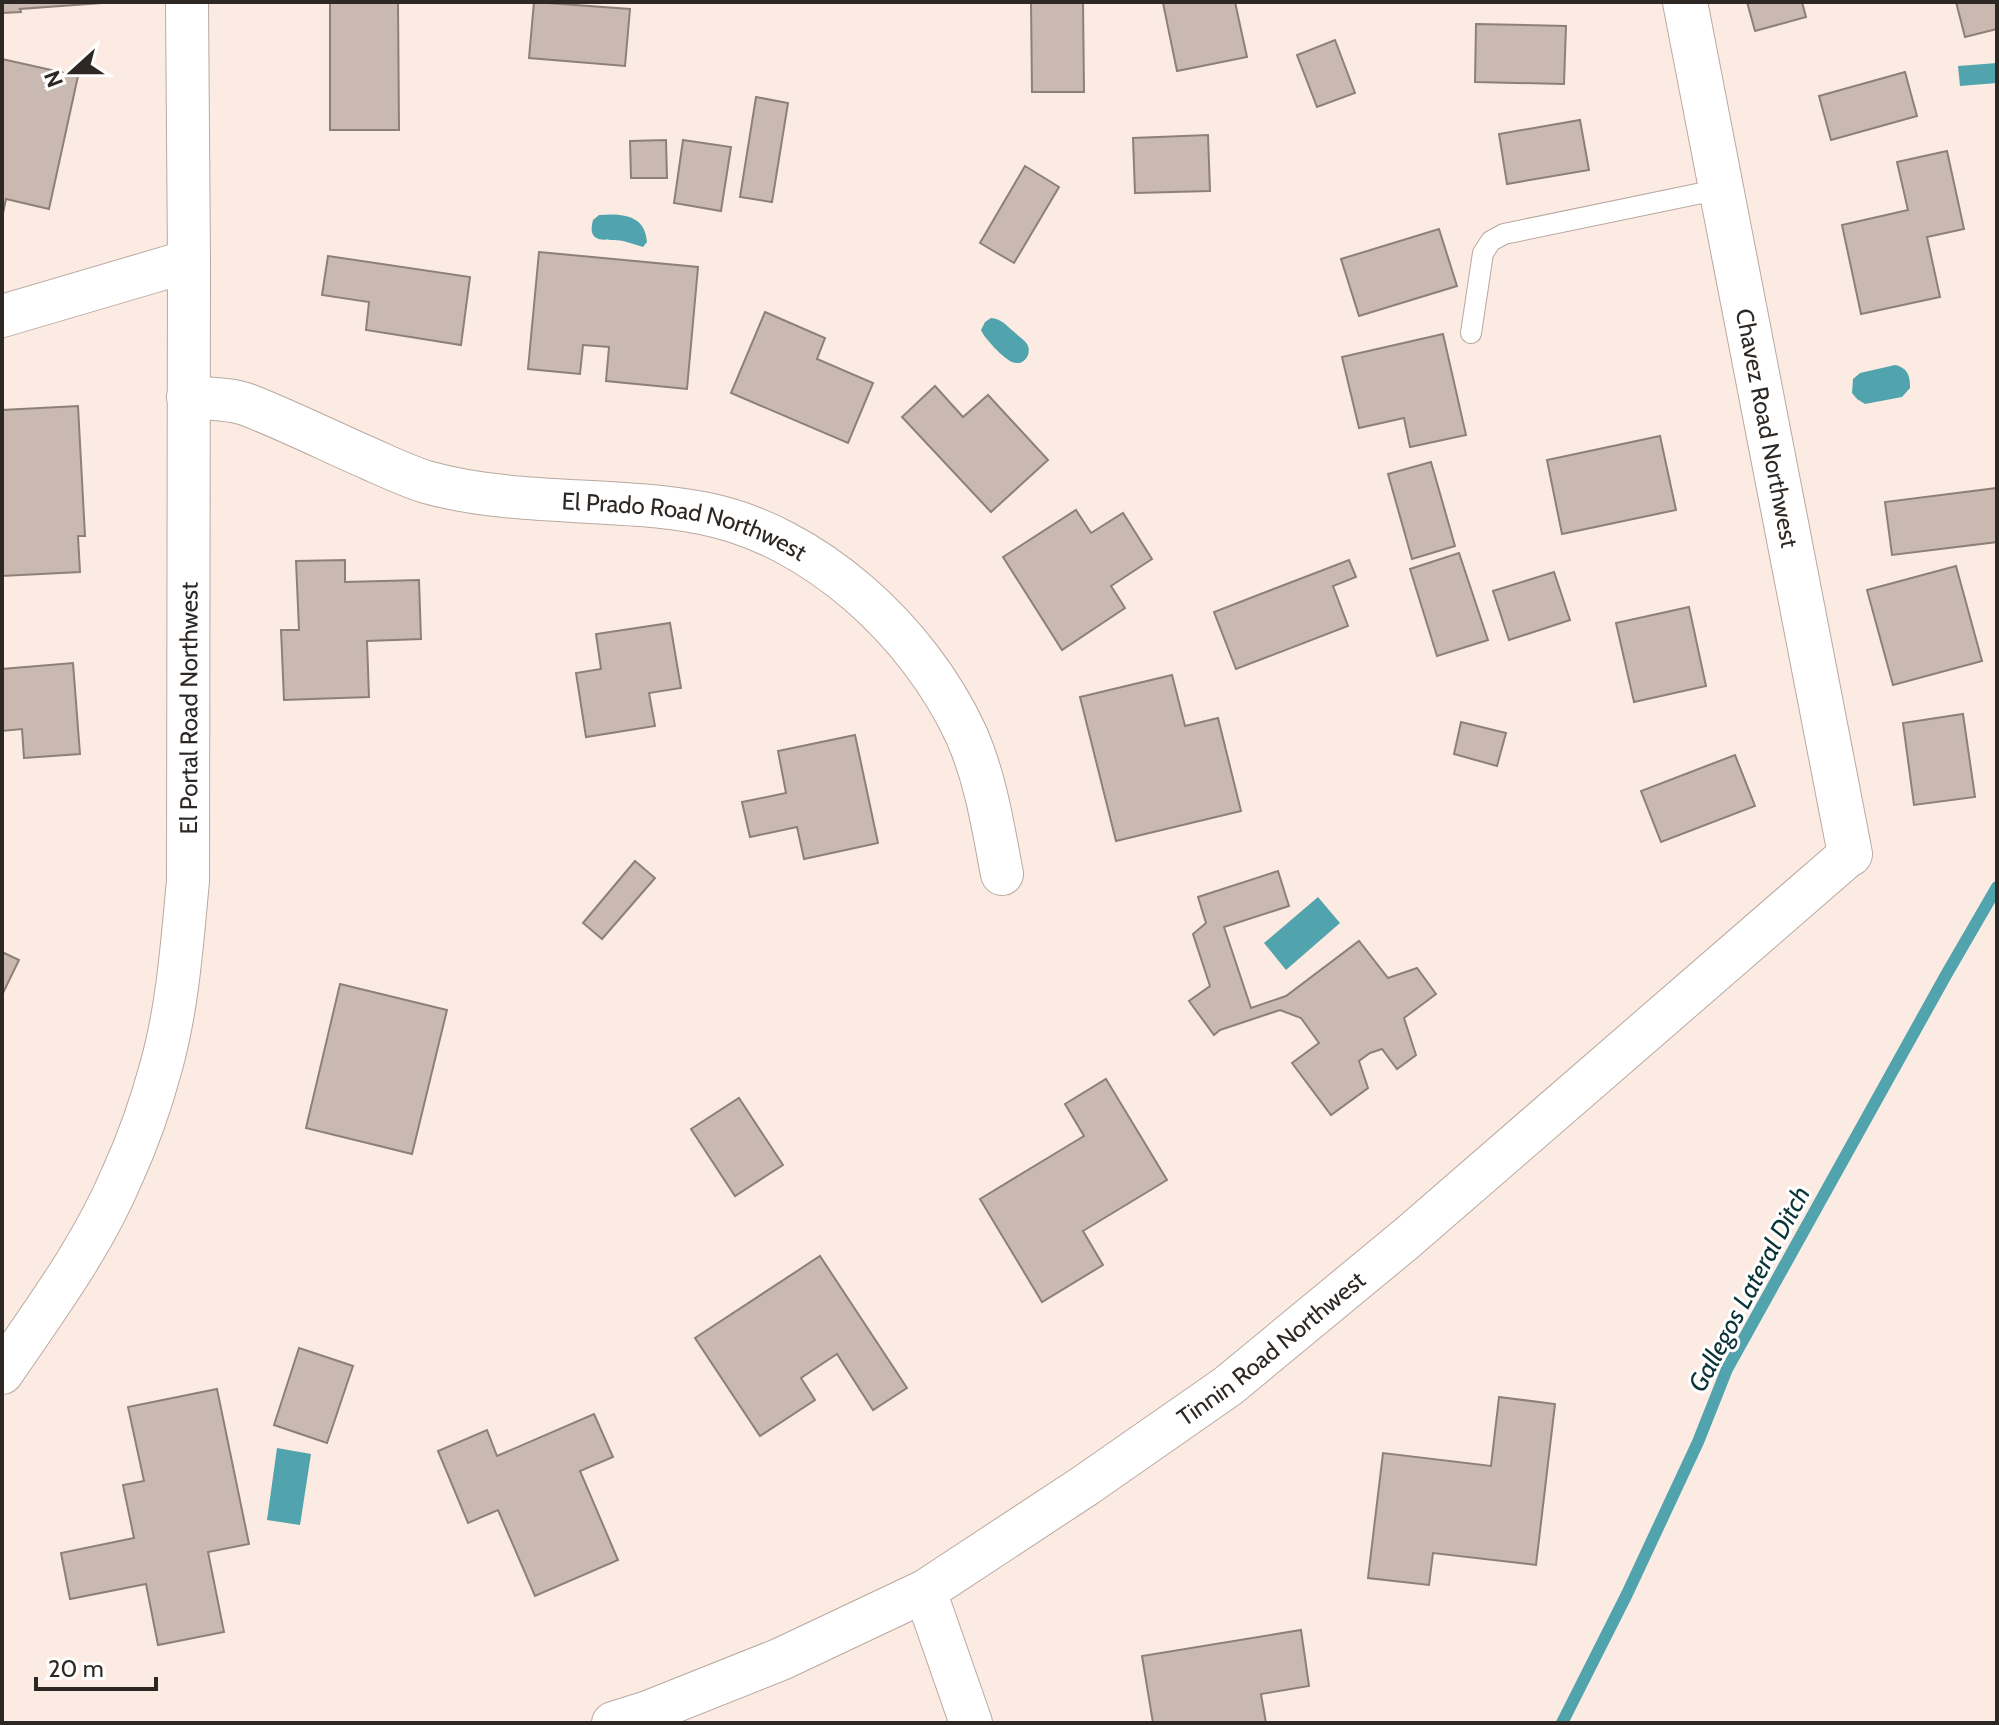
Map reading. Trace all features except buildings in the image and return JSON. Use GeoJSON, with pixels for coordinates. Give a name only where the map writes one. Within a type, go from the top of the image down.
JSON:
{"type":"FeatureCollection","features":[{"type":"Feature","properties":{"kind":"street","name":"El Portal Road Northwest"},"geometry":{"type":"LineString","coordinates":[[2,1373],[60,1288],[122,1178],[161,1066],[182,951],[188,881],[187,2]]}},
{"type":"Feature","properties":{"kind":"street","name":"Chavez Road Northwest"},"geometry":{"type":"LineString","coordinates":[[1685,2],[1850,854]]}},
{"type":"Feature","properties":{"kind":"street"},"geometry":{"type":"LineString","coordinates":[[2,316],[189,261]]}},
{"type":"Feature","properties":{"kind":"street","name":"El Prado Road Northwest"},"geometry":{"type":"LineString","coordinates":[[188,397],[246,404],[425,481],[504,496],[703,513],[753,528],[836,573],[873,606],[907,643],[936,681],[959,721],[986,789],[1002,874]]}},
{"type":"Feature","properties":{"kind":"street","name":"Tinnin Road Northwest"},"geometry":{"type":"LineString","coordinates":[[613,1723],[781,1659],[925,1591],[1086,1485],[1228,1386],[1406,1239],[1850,854]]}},
{"type":"Feature","properties":{"kind":"street"},"geometry":{"type":"LineString","coordinates":[[925,1591],[971,1723]]}},
{"type":"Feature","properties":{"kind":"lane"},"geometry":{"type":"LineString","coordinates":[[1471,333],[1483,253],[1491,241],[1504,234],[1721,189]]}},
{"type":"Feature","properties":{"kind":"water"},"geometry":{"type":"Polygon","coordinates":[[[1997,63],[1997,83],[1960,86],[1958,66],[1997,63]]]}},
{"type":"Feature","properties":{"kind":"water"},"geometry":{"type":"Polygon","coordinates":[[[599,215],[624,216],[637,221],[647,242],[643,247],[595,237],[592,234],[593,220],[599,215]]]}},
{"type":"Feature","properties":{"kind":"water"},"geometry":{"type":"Polygon","coordinates":[[[991,318],[1003,322],[1026,342],[1029,352],[1023,361],[1016,363],[1008,360],[986,338],[981,330],[991,318]]]}},
{"type":"Feature","properties":{"kind":"water"},"geometry":{"type":"Polygon","coordinates":[[[1895,365],[1905,370],[1909,380],[1910,388],[1902,397],[1865,404],[1852,393],[1853,379],[1860,373],[1895,365]]]}},
{"type":"Feature","properties":{"kind":"water"},"geometry":{"type":"Polygon","coordinates":[[[1318,897],[1340,923],[1286,970],[1264,943],[1318,897]]]}},
{"type":"Feature","properties":{"kind":"water"},"geometry":{"type":"Polygon","coordinates":[[[277,1448],[311,1454],[300,1525],[267,1520],[277,1448]]]}},
{"type":"Feature","properties":{"kind":"waterway","name":"Gallegos Lateral Ditch"},"geometry":{"type":"LineString","coordinates":[[1562,1723],[1698,1442],[1727,1369],[1997,887]]}}]}
